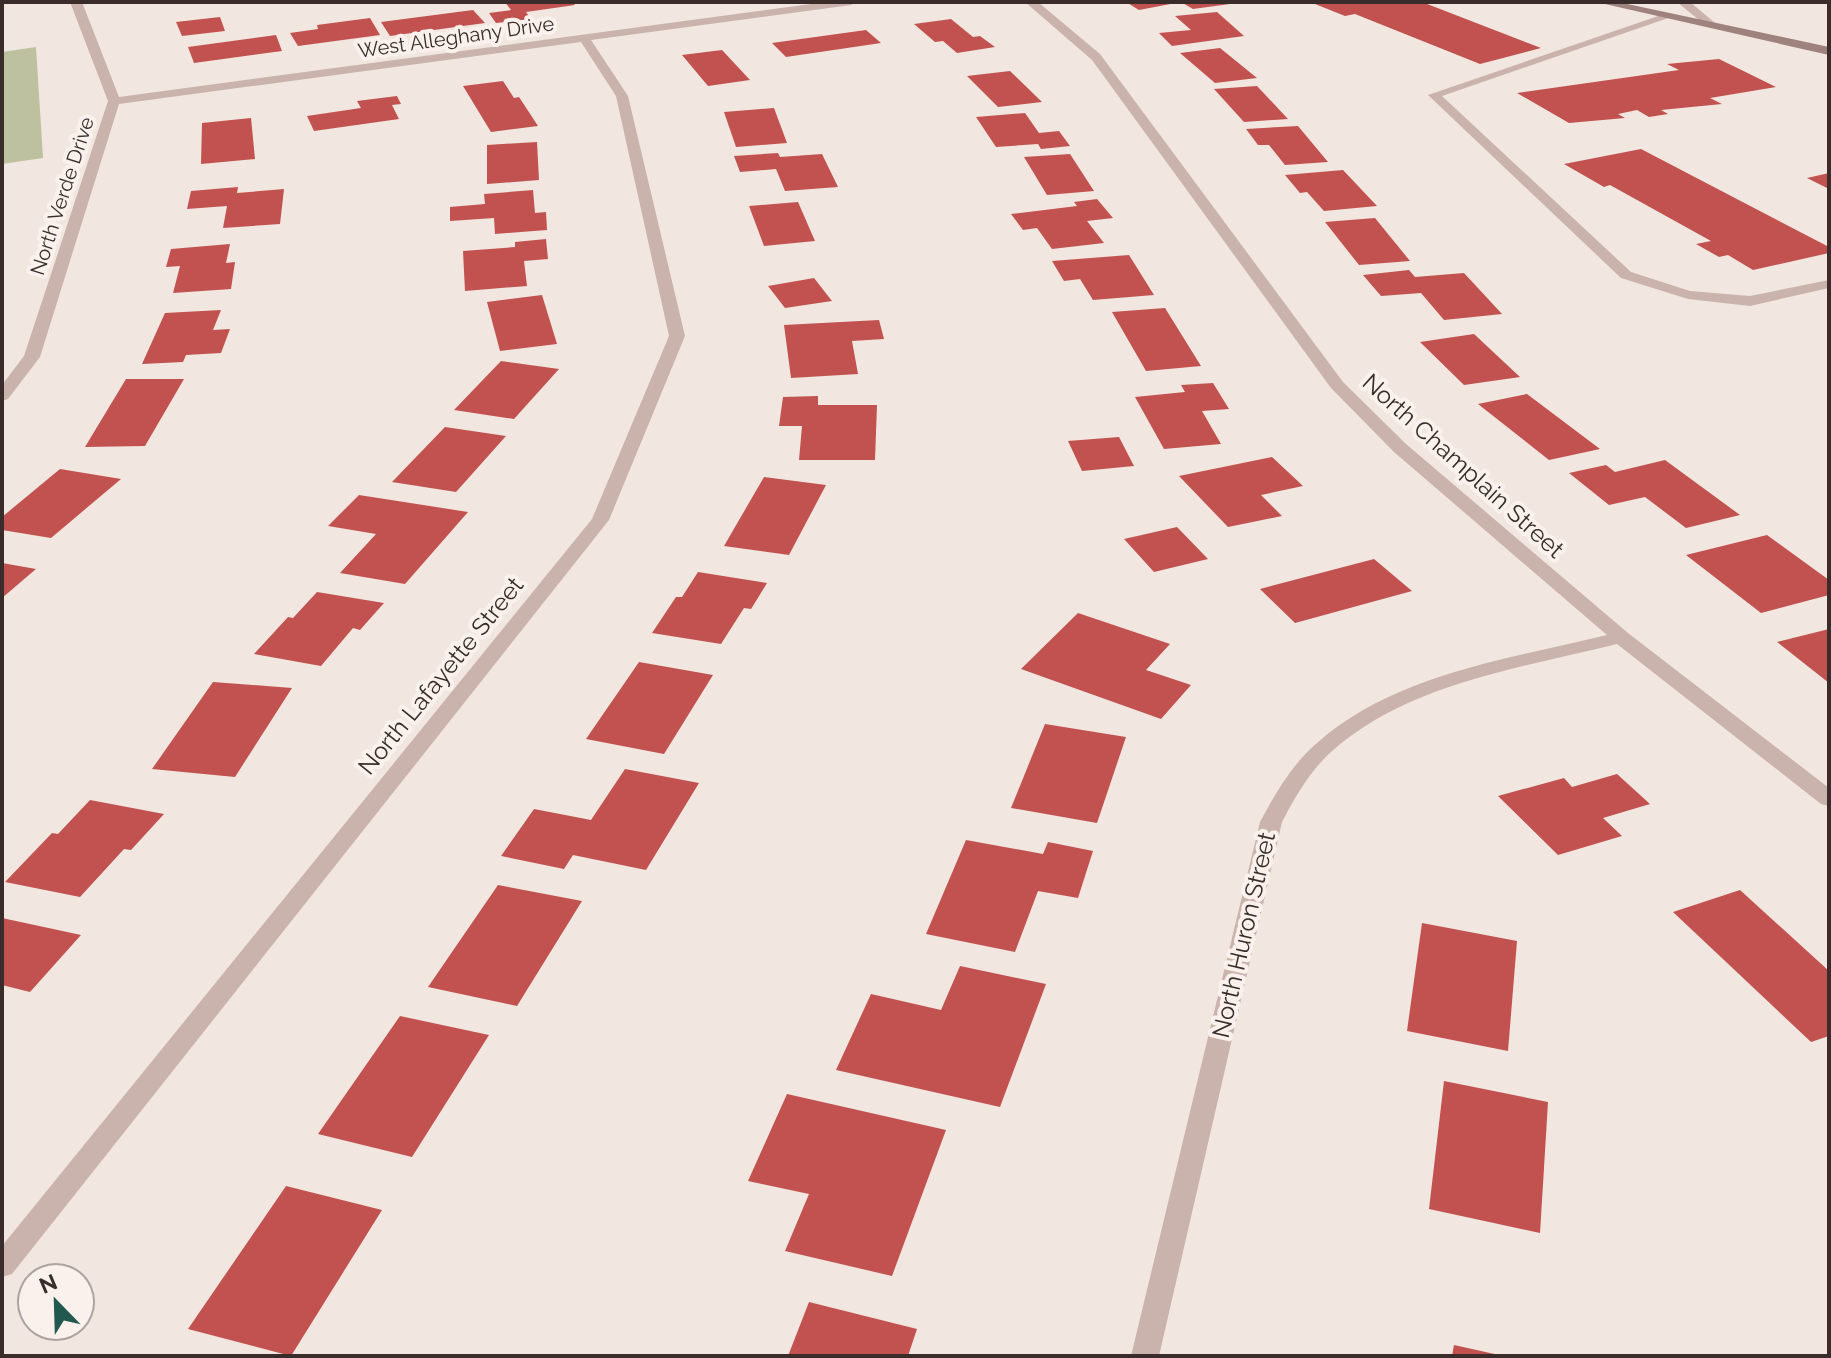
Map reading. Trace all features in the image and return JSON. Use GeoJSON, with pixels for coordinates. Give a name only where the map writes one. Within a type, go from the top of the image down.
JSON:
{"type":"FeatureCollection","features":[{"type":"Feature","properties":{"kind":"street","name":"North Verde Drive"},"geometry":{"type":"LineString","coordinates":[[2,396],[32,357],[114,101],[76,2]]}},
{"type":"Feature","properties":{"kind":"street","name":"West Alleghany Drive"},"geometry":{"type":"LineString","coordinates":[[114,101],[851,2]]}},
{"type":"Feature","properties":{"kind":"street","name":"North Champlain Street"},"geometry":{"type":"LineString","coordinates":[[1031,2],[1096,57],[1337,385],[1451,494],[1621,637],[1829,799]]}},
{"type":"Feature","properties":{"kind":"street"},"geometry":{"type":"LineString","coordinates":[[1602,2],[1829,51]]}},
{"type":"Feature","properties":{"kind":"street"},"geometry":{"type":"LineString","coordinates":[[1683,2],[1709,23]]}},
{"type":"Feature","properties":{"kind":"street"},"geometry":{"type":"LineString","coordinates":[[1671,15],[1434,95],[1626,275],[1688,295],[1750,301],[1829,284]]}},
{"type":"Feature","properties":{"kind":"street","name":"North Lafayette Street"},"geometry":{"type":"LineString","coordinates":[[2,1266],[600,520],[677,336],[622,96],[584,38]]}},
{"type":"Feature","properties":{"kind":"street","name":"North Huron Street"},"geometry":{"type":"LineString","coordinates":[[1145,1356],[1271,822],[1291,785],[1324,747],[1387,705],[1429,688],[1621,637]]}},
{"type":"Feature","properties":{"kind":"green space"},"geometry":{"type":"Polygon","coordinates":[[[36,47],[43,158],[2,164],[2,52],[36,47]]]}},
{"type":"Feature","properties":{"kind":"building"},"geometry":{"type":"Polygon","coordinates":[[[505,2],[572,2],[575,5],[526,12],[531,19],[496,23],[489,13],[511,10],[505,2]]]}},
{"type":"Feature","properties":{"kind":"building"},"geometry":{"type":"Polygon","coordinates":[[[1126,2],[1181,2],[1139,10],[1126,2]]]}},
{"type":"Feature","properties":{"kind":"building"},"geometry":{"type":"Polygon","coordinates":[[[1181,2],[1230,2],[1230,4],[1193,9],[1181,2]]]}},
{"type":"Feature","properties":{"kind":"building"},"geometry":{"type":"Polygon","coordinates":[[[1310,2],[1422,2],[1541,48],[1480,64],[1355,14],[1345,16],[1310,2]]]}},
{"type":"Feature","properties":{"kind":"building"},"geometry":{"type":"Polygon","coordinates":[[[473,10],[485,23],[390,36],[381,22],[473,10]]]}},
{"type":"Feature","properties":{"kind":"building"},"geometry":{"type":"Polygon","coordinates":[[[1217,12],[1244,36],[1172,46],[1159,33],[1191,30],[1175,16],[1217,12]]]}},
{"type":"Feature","properties":{"kind":"building"},"geometry":{"type":"Polygon","coordinates":[[[220,17],[225,31],[182,36],[176,22],[220,17]]]}},
{"type":"Feature","properties":{"kind":"building"},"geometry":{"type":"Polygon","coordinates":[[[370,18],[380,35],[298,46],[290,33],[318,29],[317,25],[370,18]]]}},
{"type":"Feature","properties":{"kind":"building"},"geometry":{"type":"Polygon","coordinates":[[[951,19],[973,37],[980,36],[995,47],[957,53],[943,41],[935,42],[914,24],[951,19]]]}},
{"type":"Feature","properties":{"kind":"building"},"geometry":{"type":"Polygon","coordinates":[[[866,30],[881,43],[786,57],[772,43],[866,30]]]}},
{"type":"Feature","properties":{"kind":"building"},"geometry":{"type":"Polygon","coordinates":[[[276,35],[282,51],[194,63],[188,47],[276,35]]]}},
{"type":"Feature","properties":{"kind":"building"},"geometry":{"type":"Polygon","coordinates":[[[1220,48],[1257,78],[1215,83],[1180,53],[1220,48]]]}},
{"type":"Feature","properties":{"kind":"building"},"geometry":{"type":"Polygon","coordinates":[[[722,50],[750,80],[708,86],[682,55],[722,50]]]}},
{"type":"Feature","properties":{"kind":"building"},"geometry":{"type":"Polygon","coordinates":[[[1719,59],[1776,87],[1710,98],[1722,104],[1661,110],[1668,114],[1649,117],[1637,110],[1618,114],[1625,118],[1569,123],[1517,93],[1679,70],[1667,64],[1719,59]]]}},
{"type":"Feature","properties":{"kind":"building"},"geometry":{"type":"Polygon","coordinates":[[[1010,71],[1042,102],[998,107],[967,76],[1010,71]]]}},
{"type":"Feature","properties":{"kind":"building"},"geometry":{"type":"Polygon","coordinates":[[[503,81],[514,98],[519,97],[538,126],[491,132],[463,86],[503,81]]]}},
{"type":"Feature","properties":{"kind":"building"},"geometry":{"type":"Polygon","coordinates":[[[1257,86],[1288,119],[1244,122],[1214,89],[1257,86]]]}},
{"type":"Feature","properties":{"kind":"building"},"geometry":{"type":"Polygon","coordinates":[[[397,96],[401,104],[392,105],[399,119],[314,131],[307,116],[361,108],[357,101],[397,96]]]}},
{"type":"Feature","properties":{"kind":"building"},"geometry":{"type":"Polygon","coordinates":[[[774,108],[787,143],[736,147],[724,112],[774,108]]]}},
{"type":"Feature","properties":{"kind":"building"},"geometry":{"type":"Polygon","coordinates":[[[1025,113],[1039,133],[1059,131],[1070,146],[1041,149],[1038,144],[996,147],[976,117],[1025,113]]]}},
{"type":"Feature","properties":{"kind":"building"},"geometry":{"type":"Polygon","coordinates":[[[251,118],[255,159],[201,164],[202,123],[251,118]]]}},
{"type":"Feature","properties":{"kind":"building"},"geometry":{"type":"Polygon","coordinates":[[[1298,126],[1328,162],[1285,165],[1269,145],[1258,145],[1246,129],[1298,126]]]}},
{"type":"Feature","properties":{"kind":"building"},"geometry":{"type":"Polygon","coordinates":[[[537,142],[539,180],[487,184],[487,145],[537,142]]]}},
{"type":"Feature","properties":{"kind":"building"},"geometry":{"type":"Polygon","coordinates":[[[1641,149],[1829,247],[1829,253],[1753,270],[1728,255],[1719,257],[1696,244],[1711,241],[1610,185],[1604,187],[1564,164],[1641,149]]]}},
{"type":"Feature","properties":{"kind":"building"},"geometry":{"type":"Polygon","coordinates":[[[778,153],[780,157],[822,154],[838,187],[785,191],[776,169],[740,172],[734,156],[778,153]]]}},
{"type":"Feature","properties":{"kind":"building"},"geometry":{"type":"Polygon","coordinates":[[[1070,154],[1094,191],[1047,195],[1024,157],[1070,154]]]}},
{"type":"Feature","properties":{"kind":"building"},"geometry":{"type":"Polygon","coordinates":[[[1343,170],[1377,206],[1324,211],[1307,192],[1300,193],[1285,175],[1343,170]]]}},
{"type":"Feature","properties":{"kind":"building"},"geometry":{"type":"Polygon","coordinates":[[[1829,173],[1829,189],[1807,178],[1829,173]]]}},
{"type":"Feature","properties":{"kind":"building"},"geometry":{"type":"Polygon","coordinates":[[[238,187],[237,193],[284,189],[280,224],[223,228],[227,206],[187,209],[191,191],[238,187]]]}},
{"type":"Feature","properties":{"kind":"building"},"geometry":{"type":"Polygon","coordinates":[[[533,190],[535,213],[546,212],[547,230],[495,234],[494,218],[450,221],[450,207],[485,204],[484,194],[533,190]]]}},
{"type":"Feature","properties":{"kind":"building"},"geometry":{"type":"Polygon","coordinates":[[[1097,199],[1113,218],[1087,221],[1104,243],[1052,249],[1037,228],[1023,230],[1011,214],[1077,206],[1074,202],[1097,199]]]}},
{"type":"Feature","properties":{"kind":"building"},"geometry":{"type":"Polygon","coordinates":[[[798,202],[815,241],[764,246],[749,206],[798,202]]]}},
{"type":"Feature","properties":{"kind":"building"},"geometry":{"type":"Polygon","coordinates":[[[1375,218],[1410,261],[1359,265],[1325,222],[1375,218]]]}},
{"type":"Feature","properties":{"kind":"building"},"geometry":{"type":"Polygon","coordinates":[[[546,239],[548,259],[524,261],[527,286],[465,291],[463,251],[515,247],[515,242],[546,239]]]}},
{"type":"Feature","properties":{"kind":"building"},"geometry":{"type":"Polygon","coordinates":[[[230,244],[226,263],[235,262],[231,289],[173,293],[180,266],[166,267],[171,249],[230,244]]]}},
{"type":"Feature","properties":{"kind":"building"},"geometry":{"type":"Polygon","coordinates":[[[1129,255],[1154,295],[1093,300],[1080,279],[1064,281],[1052,261],[1129,255]]]}},
{"type":"Feature","properties":{"kind":"building"},"geometry":{"type":"Polygon","coordinates":[[[1409,270],[1415,277],[1464,273],[1502,314],[1444,320],[1421,293],[1381,296],[1363,275],[1409,270]]]}},
{"type":"Feature","properties":{"kind":"building"},"geometry":{"type":"Polygon","coordinates":[[[814,278],[832,301],[785,308],[768,286],[814,278]]]}},
{"type":"Feature","properties":{"kind":"building"},"geometry":{"type":"Polygon","coordinates":[[[542,295],[557,344],[500,351],[487,302],[542,295]]]}},
{"type":"Feature","properties":{"kind":"building"},"geometry":{"type":"Polygon","coordinates":[[[1165,308],[1201,366],[1146,371],[1112,312],[1165,308]]]}},
{"type":"Feature","properties":{"kind":"building"},"geometry":{"type":"Polygon","coordinates":[[[221,310],[213,330],[230,329],[221,353],[186,355],[183,362],[142,364],[165,313],[221,310]]]}},
{"type":"Feature","properties":{"kind":"building"},"geometry":{"type":"Polygon","coordinates":[[[879,320],[884,339],[852,341],[858,374],[791,378],[784,325],[879,320]]]}},
{"type":"Feature","properties":{"kind":"building"},"geometry":{"type":"Polygon","coordinates":[[[1474,334],[1520,377],[1464,385],[1420,342],[1474,334]]]}},
{"type":"Feature","properties":{"kind":"building"},"geometry":{"type":"Polygon","coordinates":[[[501,361],[559,369],[514,419],[454,410],[501,361]]]}},
{"type":"Feature","properties":{"kind":"building"},"geometry":{"type":"Polygon","coordinates":[[[126,379],[184,379],[145,446],[85,447],[126,379]]]}},
{"type":"Feature","properties":{"kind":"building"},"geometry":{"type":"Polygon","coordinates":[[[1213,383],[1229,409],[1202,411],[1221,444],[1164,449],[1135,397],[1185,392],[1181,385],[1213,383]]]}},
{"type":"Feature","properties":{"kind":"building"},"geometry":{"type":"Polygon","coordinates":[[[1527,394],[1600,449],[1549,460],[1478,404],[1527,394]]]}},
{"type":"Feature","properties":{"kind":"building"},"geometry":{"type":"Polygon","coordinates":[[[818,396],[818,405],[877,405],[875,460],[799,460],[802,426],[779,426],[783,397],[818,396]]]}},
{"type":"Feature","properties":{"kind":"building"},"geometry":{"type":"Polygon","coordinates":[[[445,427],[506,436],[456,492],[392,482],[445,427]]]}},
{"type":"Feature","properties":{"kind":"building"},"geometry":{"type":"Polygon","coordinates":[[[1119,437],[1134,466],[1082,471],[1068,441],[1119,437]]]}},
{"type":"Feature","properties":{"kind":"building"},"geometry":{"type":"Polygon","coordinates":[[[1272,457],[1303,486],[1261,495],[1282,516],[1228,527],[1179,476],[1272,457]]]}},
{"type":"Feature","properties":{"kind":"building"},"geometry":{"type":"Polygon","coordinates":[[[1665,460],[1740,515],[1686,528],[1645,497],[1609,505],[1569,473],[1606,465],[1615,472],[1665,460]]]}},
{"type":"Feature","properties":{"kind":"building"},"geometry":{"type":"Polygon","coordinates":[[[60,469],[121,479],[51,538],[2,530],[2,517],[60,469]]]}},
{"type":"Feature","properties":{"kind":"building"},"geometry":{"type":"Polygon","coordinates":[[[764,477],[826,485],[789,555],[724,546],[764,477]]]}},
{"type":"Feature","properties":{"kind":"building"},"geometry":{"type":"Polygon","coordinates":[[[359,495],[468,512],[405,584],[340,573],[376,534],[328,526],[359,495]]]}},
{"type":"Feature","properties":{"kind":"building"},"geometry":{"type":"Polygon","coordinates":[[[1177,527],[1208,559],[1154,572],[1124,539],[1177,527]]]}},
{"type":"Feature","properties":{"kind":"building"},"geometry":{"type":"Polygon","coordinates":[[[1767,535],[1829,580],[1829,595],[1761,613],[1686,555],[1767,535]]]}},
{"type":"Feature","properties":{"kind":"building"},"geometry":{"type":"Polygon","coordinates":[[[1374,559],[1412,591],[1295,623],[1260,589],[1374,559]]]}},
{"type":"Feature","properties":{"kind":"building"},"geometry":{"type":"Polygon","coordinates":[[[2,563],[36,569],[2,598],[2,563]]]}},
{"type":"Feature","properties":{"kind":"building"},"geometry":{"type":"Polygon","coordinates":[[[698,572],[767,583],[751,609],[744,608],[721,644],[652,633],[676,597],[682,597],[698,572]]]}},
{"type":"Feature","properties":{"kind":"building"},"geometry":{"type":"Polygon","coordinates":[[[317,592],[384,603],[360,630],[353,628],[321,666],[254,654],[288,617],[293,618],[317,592]]]}},
{"type":"Feature","properties":{"kind":"building"},"geometry":{"type":"Polygon","coordinates":[[[1078,613],[1170,644],[1146,670],[1191,685],[1161,719],[1021,669],[1078,613]]]}},
{"type":"Feature","properties":{"kind":"building"},"geometry":{"type":"Polygon","coordinates":[[[1829,629],[1829,683],[1777,642],[1829,629]]]}},
{"type":"Feature","properties":{"kind":"building"},"geometry":{"type":"Polygon","coordinates":[[[639,662],[713,675],[664,754],[586,739],[639,662]]]}},
{"type":"Feature","properties":{"kind":"building"},"geometry":{"type":"Polygon","coordinates":[[[213,682],[292,688],[235,777],[152,769],[213,682]]]}},
{"type":"Feature","properties":{"kind":"building"},"geometry":{"type":"Polygon","coordinates":[[[1045,724],[1126,737],[1097,823],[1011,808],[1045,724]]]}},
{"type":"Feature","properties":{"kind":"building"},"geometry":{"type":"Polygon","coordinates":[[[625,769],[699,783],[646,870],[573,855],[564,869],[501,856],[534,809],[591,820],[625,769]]]}},
{"type":"Feature","properties":{"kind":"building"},"geometry":{"type":"Polygon","coordinates":[[[1617,774],[1650,804],[1603,818],[1622,836],[1558,855],[1498,796],[1564,778],[1572,787],[1617,774]]]}},
{"type":"Feature","properties":{"kind":"building"},"geometry":{"type":"Polygon","coordinates":[[[90,800],[164,814],[131,850],[124,849],[80,897],[5,882],[52,833],[58,834],[90,800]]]}},
{"type":"Feature","properties":{"kind":"building"},"geometry":{"type":"Polygon","coordinates":[[[966,840],[1043,854],[1048,842],[1093,851],[1078,898],[1038,891],[1015,952],[926,934],[966,840]]]}},
{"type":"Feature","properties":{"kind":"building"},"geometry":{"type":"Polygon","coordinates":[[[498,885],[582,901],[517,1006],[428,987],[498,885]]]}},
{"type":"Feature","properties":{"kind":"building"},"geometry":{"type":"Polygon","coordinates":[[[1740,890],[1829,971],[1829,1036],[1811,1042],[1673,912],[1740,890]]]}},
{"type":"Feature","properties":{"kind":"building"},"geometry":{"type":"Polygon","coordinates":[[[2,918],[81,935],[30,992],[2,985],[2,918]]]}},
{"type":"Feature","properties":{"kind":"building"},"geometry":{"type":"Polygon","coordinates":[[[1422,923],[1517,941],[1508,1051],[1407,1031],[1422,923]]]}},
{"type":"Feature","properties":{"kind":"building"},"geometry":{"type":"Polygon","coordinates":[[[960,966],[1046,984],[1000,1107],[836,1070],[871,994],[941,1010],[960,966]]]}},
{"type":"Feature","properties":{"kind":"building"},"geometry":{"type":"Polygon","coordinates":[[[400,1016],[489,1035],[412,1157],[318,1134],[400,1016]]]}},
{"type":"Feature","properties":{"kind":"building"},"geometry":{"type":"Polygon","coordinates":[[[1444,1081],[1548,1102],[1540,1233],[1429,1209],[1444,1081]]]}},
{"type":"Feature","properties":{"kind":"building"},"geometry":{"type":"Polygon","coordinates":[[[787,1094],[946,1130],[892,1276],[785,1251],[809,1194],[748,1181],[787,1094]]]}},
{"type":"Feature","properties":{"kind":"building"},"geometry":{"type":"Polygon","coordinates":[[[286,1186],[382,1210],[291,1356],[188,1329],[286,1186]]]}},
{"type":"Feature","properties":{"kind":"building"},"geometry":{"type":"Polygon","coordinates":[[[809,1302],[917,1329],[908,1356],[788,1356],[809,1302]]]}},
{"type":"Feature","properties":{"kind":"building"},"geometry":{"type":"Polygon","coordinates":[[[1454,1345],[1499,1355],[1499,1356],[1452,1356],[1454,1345]]]}}]}
